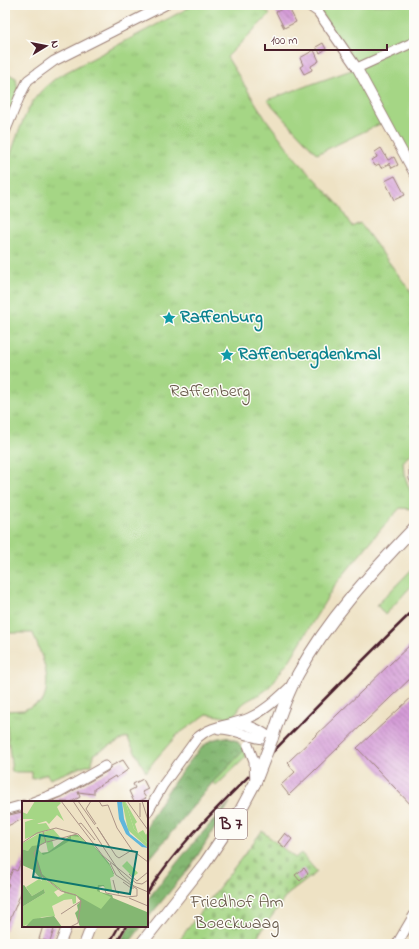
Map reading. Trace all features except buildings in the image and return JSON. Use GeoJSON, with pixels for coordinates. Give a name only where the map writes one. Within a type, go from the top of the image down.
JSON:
{"type":"FeatureCollection","features":[{"type":"Feature","properties":{"kind":"main road","name":"B 7"},"geometry":{"type":"LineString","coordinates":[[141,944],[205,863],[240,811],[254,783],[294,683],[323,634],[370,574],[414,528]]}},
{"type":"Feature","properties":{"kind":"street"},"geometry":{"type":"LineString","coordinates":[[5,132],[28,80],[54,61],[166,5]]}},
{"type":"Feature","properties":{"kind":"street"},"geometry":{"type":"LineString","coordinates":[[308,5],[318,12],[357,68],[414,173]]}},
{"type":"Feature","properties":{"kind":"street"},"geometry":{"type":"LineString","coordinates":[[357,68],[414,42]]}},
{"type":"Feature","properties":{"kind":"street"},"geometry":{"type":"LineString","coordinates":[[414,467],[414,478]]}},
{"type":"Feature","properties":{"kind":"street"},"geometry":{"type":"LineString","coordinates":[[148,811],[163,785],[191,744],[204,733],[212,729],[250,718],[263,710],[294,683]]}},
{"type":"Feature","properties":{"kind":"street"},"geometry":{"type":"LineString","coordinates":[[232,723],[249,725],[263,732],[272,739]]}},
{"type":"Feature","properties":{"kind":"street"},"geometry":{"type":"LineString","coordinates":[[212,729],[230,729],[262,740],[272,739]]}},
{"type":"Feature","properties":{"kind":"street"},"geometry":{"type":"LineString","coordinates":[[239,732],[248,745],[254,761],[254,783]]}},
{"type":"Feature","properties":{"kind":"street"},"geometry":{"type":"LineString","coordinates":[[36,801],[59,792],[105,766]]}},
{"type":"Feature","properties":{"kind":"street"},"geometry":{"type":"LineString","coordinates":[[5,810],[22,805]]}},
{"type":"Feature","properties":{"kind":"street"},"geometry":{"type":"LineString","coordinates":[[397,944],[414,915]]}},
{"type":"Feature","properties":{"kind":"street"},"geometry":{"type":"LineString","coordinates":[[60,944],[68,927]]}},
{"type":"Feature","properties":{"kind":"street"},"geometry":{"type":"LineString","coordinates":[[84,944],[91,927]]}},
{"type":"Feature","properties":{"kind":"green space","name":"Raffenberg"},"geometry":{"type":"Polygon","coordinates":[[[194,5],[257,5],[270,14],[227,57],[263,115],[296,159],[338,204],[352,227],[360,223],[414,296],[414,449],[403,462],[404,474],[414,501],[414,509],[400,508],[381,529],[335,585],[288,663],[269,687],[241,706],[235,717],[231,718],[207,714],[177,735],[146,772],[127,737],[95,753],[91,765],[86,765],[50,779],[47,774],[32,779],[32,772],[12,772],[5,711],[24,710],[43,701],[47,683],[45,667],[33,633],[5,633],[5,170],[25,115],[35,98],[47,86],[59,76],[194,5]]]}},
{"type":"Feature","properties":{"kind":"green space"},"geometry":{"type":"Polygon","coordinates":[[[316,5],[414,5],[414,170],[388,120],[317,154],[267,100],[357,68],[316,5]]]}},
{"type":"Feature","properties":{"kind":"green space"},"geometry":{"type":"Polygon","coordinates":[[[5,72],[16,78],[19,98],[5,132],[5,72]]]}},
{"type":"Feature","properties":{"kind":"green space"},"geometry":{"type":"Polygon","coordinates":[[[414,567],[414,583],[385,615],[377,605],[414,567]]]}},
{"type":"Feature","properties":{"kind":"green space"},"geometry":{"type":"Polygon","coordinates":[[[226,737],[237,741],[244,750],[213,782],[148,861],[148,825],[157,807],[192,758],[206,744],[218,738],[226,737]]]}},
{"type":"Feature","properties":{"kind":"green space"},"geometry":{"type":"Polygon","coordinates":[[[244,750],[246,757],[216,786],[213,782],[244,750]]]}},
{"type":"Feature","properties":{"kind":"green space"},"geometry":{"type":"Polygon","coordinates":[[[230,802],[191,866],[148,918],[148,899],[188,849],[230,802]]]}},
{"type":"Feature","properties":{"kind":"green space","name":"Friedhof Am Boeckwaag"},"geometry":{"type":"Polygon","coordinates":[[[262,831],[295,858],[301,853],[317,872],[287,895],[252,944],[176,944],[262,831]]]}},
{"type":"Feature","properties":{"kind":"green space"},"geometry":{"type":"Polygon","coordinates":[[[129,927],[141,927],[128,944],[119,944],[129,927]]]}},
{"type":"Feature","properties":{"kind":"railway"},"geometry":{"type":"LineString","coordinates":[[148,892],[186,841],[216,809],[414,610]]}},
{"type":"Feature","properties":{"kind":"railway"},"geometry":{"type":"LineString","coordinates":[[109,944],[118,927]]}},
{"type":"Feature","properties":{"kind":"railway"},"geometry":{"type":"LineString","coordinates":[[116,944],[125,927]]}},
{"type":"Feature","properties":{"kind":"place","name":"Raffenburg"},"geometry":{"type":"Point","coordinates":[169,318]}},
{"type":"Feature","properties":{"kind":"place","name":"Raffenbergdenkmal"},"geometry":{"type":"Point","coordinates":[227,355]}}]}
